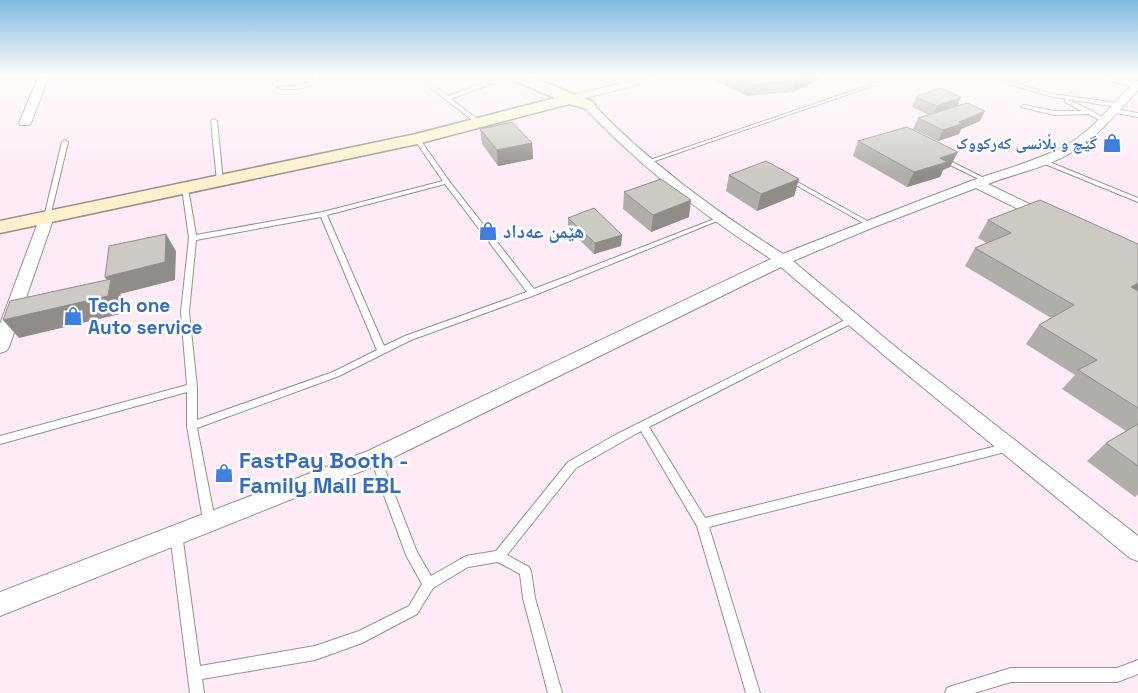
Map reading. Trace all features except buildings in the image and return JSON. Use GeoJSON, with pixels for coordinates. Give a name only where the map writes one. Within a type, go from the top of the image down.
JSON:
{"type":"FeatureCollection","features":[{"type":"Feature","properties":{"kind":"street"},"geometry":{"type":"LineString","coordinates":[[25,122],[31,108]]}},
{"type":"Feature","properties":{"kind":"street"},"geometry":{"type":"LineString","coordinates":[[0,227],[418,139],[479,123],[524,108]]}},
{"type":"Feature","properties":{"kind":"street"},"geometry":{"type":"LineString","coordinates":[[585,108],[647,162],[719,219],[782,260],[1138,550]]}},
{"type":"Feature","properties":{"kind":"street"},"geometry":{"type":"LineString","coordinates":[[0,604],[209,520],[375,457],[782,260],[869,224],[983,183],[1010,171],[1042,161],[1069,149],[1098,127],[1110,108]]}},
{"type":"Feature","properties":{"kind":"street"},"geometry":{"type":"LineString","coordinates":[[983,183],[1054,221]]}},
{"type":"Feature","properties":{"kind":"street"},"geometry":{"type":"LineString","coordinates":[[0,347],[6,316],[47,217]]}},
{"type":"Feature","properties":{"kind":"lane"},"geometry":{"type":"LineString","coordinates":[[461,108],[479,123]]}},
{"type":"Feature","properties":{"kind":"lane"},"geometry":{"type":"LineString","coordinates":[[647,162],[804,108]]}},
{"type":"Feature","properties":{"kind":"lane"},"geometry":{"type":"LineString","coordinates":[[1031,108],[1054,113],[1106,112],[1138,115]]}},
{"type":"Feature","properties":{"kind":"lane"},"geometry":{"type":"LineString","coordinates":[[1095,108],[1106,112]]}},
{"type":"Feature","properties":{"kind":"lane"},"geometry":{"type":"LineString","coordinates":[[1095,108],[1106,112]]}},
{"type":"Feature","properties":{"kind":"lane"},"geometry":{"type":"LineString","coordinates":[[214,121],[220,181]]}},
{"type":"Feature","properties":{"kind":"lane"},"geometry":{"type":"LineString","coordinates":[[418,139],[447,182],[532,293]]}},
{"type":"Feature","properties":{"kind":"lane"},"geometry":{"type":"LineString","coordinates":[[47,217],[65,142]]}},
{"type":"Feature","properties":{"kind":"lane"},"geometry":{"type":"LineString","coordinates":[[934,156],[983,183]]}},
{"type":"Feature","properties":{"kind":"lane"},"geometry":{"type":"LineString","coordinates":[[1042,161],[1138,200]]}},
{"type":"Feature","properties":{"kind":"lane"},"geometry":{"type":"LineString","coordinates":[[193,238],[323,214],[447,182]]}},
{"type":"Feature","properties":{"kind":"lane"},"geometry":{"type":"LineString","coordinates":[[794,182],[869,224]]}},
{"type":"Feature","properties":{"kind":"lane"},"geometry":{"type":"LineString","coordinates":[[185,188],[193,238],[185,312],[192,387],[192,426],[209,520]]}},
{"type":"Feature","properties":{"kind":"lane"},"geometry":{"type":"LineString","coordinates":[[323,214],[382,350]]}},
{"type":"Feature","properties":{"kind":"lane"},"geometry":{"type":"LineString","coordinates":[[192,426],[336,374],[408,338],[532,293],[719,219]]}},
{"type":"Feature","properties":{"kind":"lane"},"geometry":{"type":"LineString","coordinates":[[499,556],[572,465],[643,426],[853,319]]}},
{"type":"Feature","properties":{"kind":"lane"},"geometry":{"type":"LineString","coordinates":[[0,440],[192,387]]}},
{"type":"Feature","properties":{"kind":"lane"},"geometry":{"type":"LineString","coordinates":[[643,426],[702,524],[753,693]]}},
{"type":"Feature","properties":{"kind":"lane"},"geometry":{"type":"LineString","coordinates":[[702,524],[1010,447]]}},
{"type":"Feature","properties":{"kind":"lane"},"geometry":{"type":"LineString","coordinates":[[375,457],[412,555],[429,584]]}},
{"type":"Feature","properties":{"kind":"lane"},"geometry":{"type":"LineString","coordinates":[[176,534],[197,693]]}},
{"type":"Feature","properties":{"kind":"lane"},"geometry":{"type":"LineString","coordinates":[[194,674],[315,653],[362,637],[413,610],[429,584],[466,562],[499,556],[525,571],[529,598],[555,693]]}},
{"type":"Feature","properties":{"kind":"lane"},"geometry":{"type":"LineString","coordinates":[[952,693],[1011,676],[1116,675],[1138,667]]}},
{"type":"Feature","properties":{"kind":"shaded area"},"geometry":{"type":"Polygon","coordinates":[[[0,108],[1138,108],[1138,693],[0,693],[0,108]]]}},
{"type":"Feature","properties":{"kind":"place","name":"گێچ و بڵانسی کەرکووک"},"geometry":{"type":"Point","coordinates":[1112,143]}},
{"type":"Feature","properties":{"kind":"place","name":"هێمن عەداد"},"geometry":{"type":"Point","coordinates":[488,231]}},
{"type":"Feature","properties":{"kind":"place","name":"Tech one Auto service"},"geometry":{"type":"Point","coordinates":[73,316]}},
{"type":"Feature","properties":{"kind":"place","name":"FastPay Booth - Family Mall EBL"},"geometry":{"type":"Point","coordinates":[224,473]}}]}
